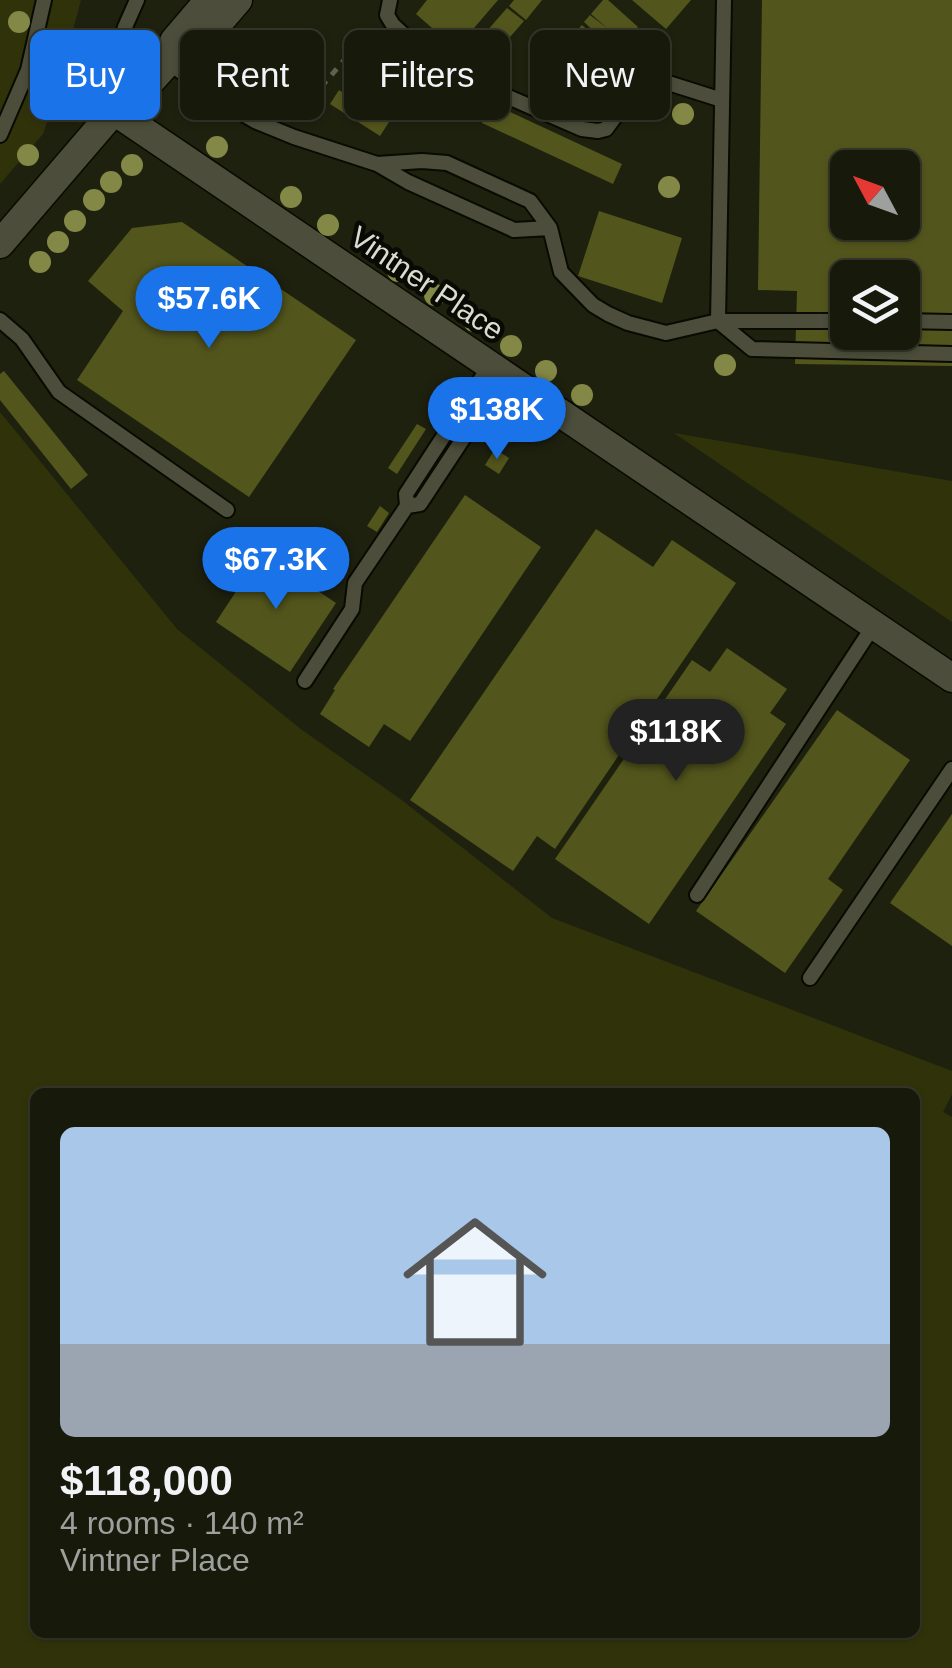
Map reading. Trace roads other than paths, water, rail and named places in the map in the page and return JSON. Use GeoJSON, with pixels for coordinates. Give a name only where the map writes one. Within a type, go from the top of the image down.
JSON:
{"type":"FeatureCollection","features":[{"type":"Feature","properties":{"kind":"street"},"geometry":{"type":"LineString","coordinates":[[160,71],[168,62],[174,41],[209,0]]}},
{"type":"Feature","properties":{"kind":"street"},"geometry":{"type":"LineString","coordinates":[[168,62],[188,57],[238,0]]}},
{"type":"Feature","properties":{"kind":"street"},"geometry":{"type":"LineString","coordinates":[[0,244],[106,120]]}},
{"type":"Feature","properties":{"kind":"street","name":"Vintner Place"},"geometry":{"type":"LineString","coordinates":[[127,120],[952,678]]}},
{"type":"Feature","properties":{"kind":"lane"},"geometry":{"type":"LineString","coordinates":[[0,135],[28,70],[44,0]]}},
{"type":"Feature","properties":{"kind":"lane"},"geometry":{"type":"LineString","coordinates":[[124,30],[137,0]]}},
{"type":"Feature","properties":{"kind":"lane"},"geometry":{"type":"LineString","coordinates":[[390,0],[387,15],[438,67],[582,129],[606,129],[636,88],[648,79],[722,100]]}},
{"type":"Feature","properties":{"kind":"lane"},"geometry":{"type":"LineString","coordinates":[[718,321],[724,0]]}},
{"type":"Feature","properties":{"kind":"lane"},"geometry":{"type":"LineString","coordinates":[[168,62],[255,121],[377,164],[514,230],[550,228]]}},
{"type":"Feature","properties":{"kind":"lane"},"geometry":{"type":"LineString","coordinates":[[377,164],[446,163],[530,201],[550,228],[561,272],[608,314],[649,330],[666,332],[718,321],[830,321]]}},
{"type":"Feature","properties":{"kind":"lane"},"geometry":{"type":"LineString","coordinates":[[0,320],[22,338],[59,392],[227,510]]}},
{"type":"Feature","properties":{"kind":"lane"},"geometry":{"type":"LineString","coordinates":[[718,321],[752,350],[952,354]]}},
{"type":"Feature","properties":{"kind":"lane"},"geometry":{"type":"LineString","coordinates":[[920,322],[952,322]]}},
{"type":"Feature","properties":{"kind":"lane"},"geometry":{"type":"LineString","coordinates":[[305,681],[352,609],[356,584],[407,506],[420,504],[498,370]]}},
{"type":"Feature","properties":{"kind":"lane"},"geometry":{"type":"LineString","coordinates":[[697,895],[874,625]]}},
{"type":"Feature","properties":{"kind":"lane"},"geometry":{"type":"LineString","coordinates":[[810,978],[952,770]]}}]}
